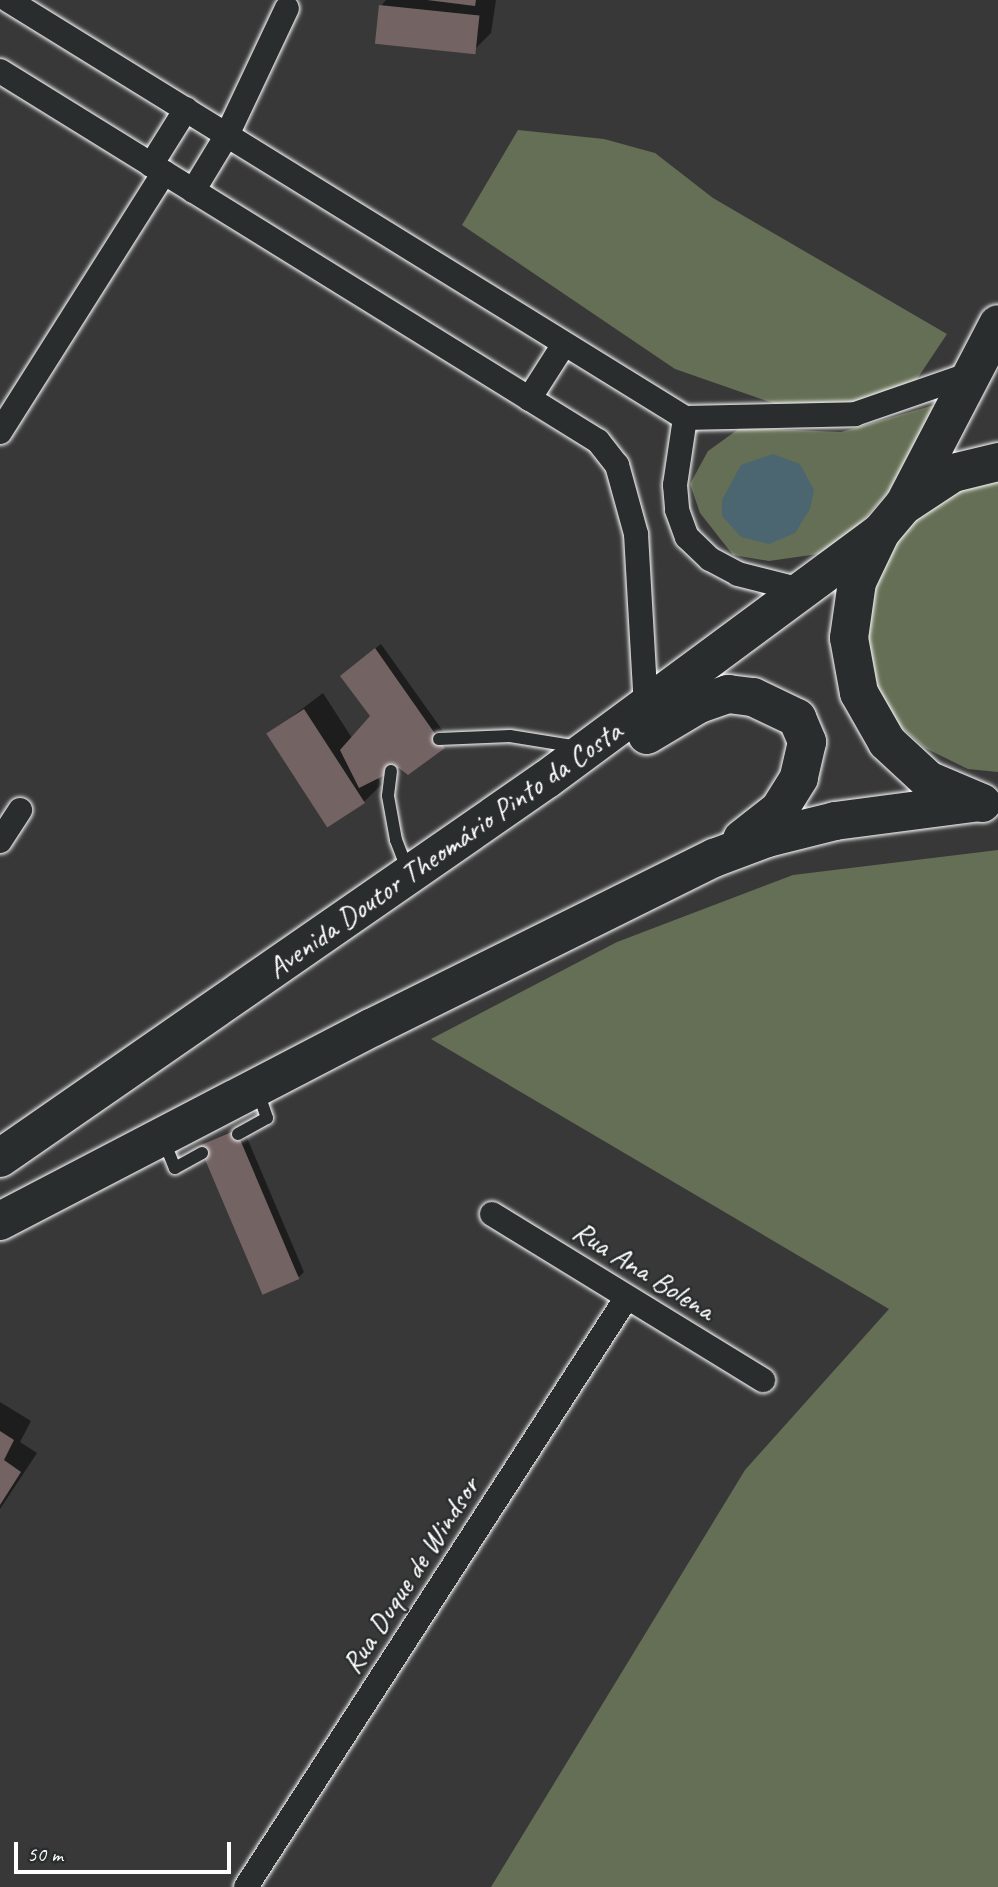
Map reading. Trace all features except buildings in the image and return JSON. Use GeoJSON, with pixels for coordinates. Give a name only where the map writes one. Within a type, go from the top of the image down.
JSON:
{"type":"FeatureCollection","features":[{"type":"Feature","properties":{"kind":"main road"},"geometry":{"type":"LineString","coordinates":[[989,803],[928,780],[887,742],[859,693],[849,638],[857,582],[976,372],[998,324]]}},
{"type":"Feature","properties":{"kind":"main road","name":"Avenida Doutor Theomário Pinto da Costa"},"geometry":{"type":"LineString","coordinates":[[0,1158],[646,708],[805,591],[953,473],[998,461]]}},
{"type":"Feature","properties":{"kind":"main road"},"geometry":{"type":"LineString","coordinates":[[480,825],[539,804],[699,704],[728,694],[743,695],[797,718],[806,735],[804,765],[779,810],[714,858]]}},
{"type":"Feature","properties":{"kind":"main road"},"geometry":{"type":"LineString","coordinates":[[0,1221],[256,1088],[714,858],[767,838],[835,821],[989,803]]}},
{"type":"Feature","properties":{"kind":"street"},"geometry":{"type":"LineString","coordinates":[[8,0],[685,418],[855,414],[976,372]]}},
{"type":"Feature","properties":{"kind":"street"},"geometry":{"type":"LineString","coordinates":[[193,191],[227,135],[287,8]]}},
{"type":"Feature","properties":{"kind":"street"},"geometry":{"type":"LineString","coordinates":[[0,71],[598,440],[617,465],[636,534],[646,708]]}},
{"type":"Feature","properties":{"kind":"street"},"geometry":{"type":"LineString","coordinates":[[0,432],[157,169],[186,109]]}},
{"type":"Feature","properties":{"kind":"street"},"geometry":{"type":"LineString","coordinates":[[529,399],[564,344]]}},
{"type":"Feature","properties":{"kind":"street"},"geometry":{"type":"LineString","coordinates":[[685,418],[675,485],[677,510],[687,537],[710,559],[738,574],[805,591]]}},
{"type":"Feature","properties":{"kind":"street"},"geometry":{"type":"LineString","coordinates":[[0,841],[20,810]]}},
{"type":"Feature","properties":{"kind":"street","name":"Rua Ana Bolena"},"geometry":{"type":"LineString","coordinates":[[492,1214],[762,1380]]}},
{"type":"Feature","properties":{"kind":"street","name":"Rua Duque de Windsor"},"geometry":{"type":"LineString","coordinates":[[246,1887],[627,1297]]}},
{"type":"Feature","properties":{"kind":"lane"},"geometry":{"type":"LineString","coordinates":[[439,739],[510,736],[588,749]]}},
{"type":"Feature","properties":{"kind":"lane"},"geometry":{"type":"LineString","coordinates":[[391,771],[388,796],[409,874]]}},
{"type":"Feature","properties":{"kind":"lane"},"geometry":{"type":"LineString","coordinates":[[238,1134],[267,1118],[256,1088]]}},
{"type":"Feature","properties":{"kind":"lane"},"geometry":{"type":"LineString","coordinates":[[162,1138],[175,1168],[202,1153]]}},
{"type":"Feature","properties":{"kind":"green space"},"geometry":{"type":"Polygon","coordinates":[[[518,130],[604,139],[655,153],[713,198],[947,334],[911,388],[851,409],[787,408],[675,369],[462,225],[518,130]]]}},
{"type":"Feature","properties":{"kind":"green space"},"geometry":{"type":"Polygon","coordinates":[[[941,403],[891,489],[858,526],[825,553],[769,561],[733,555],[700,513],[690,484],[708,451],[740,428],[841,432],[941,403]]]}},
{"type":"Feature","properties":{"kind":"green space"},"geometry":{"type":"Polygon","coordinates":[[[998,473],[998,772],[968,769],[925,748],[890,717],[868,675],[864,581],[925,497],[998,473]]]}},
{"type":"Feature","properties":{"kind":"green space"},"geometry":{"type":"Polygon","coordinates":[[[998,850],[998,1887],[491,1887],[745,1470],[889,1309],[431,1039],[617,942],[793,875],[998,850]]]}},
{"type":"Feature","properties":{"kind":"water"},"geometry":{"type":"Polygon","coordinates":[[[773,454],[800,464],[814,490],[810,509],[795,533],[769,544],[741,537],[722,516],[722,500],[741,465],[773,454]]]}}]}
